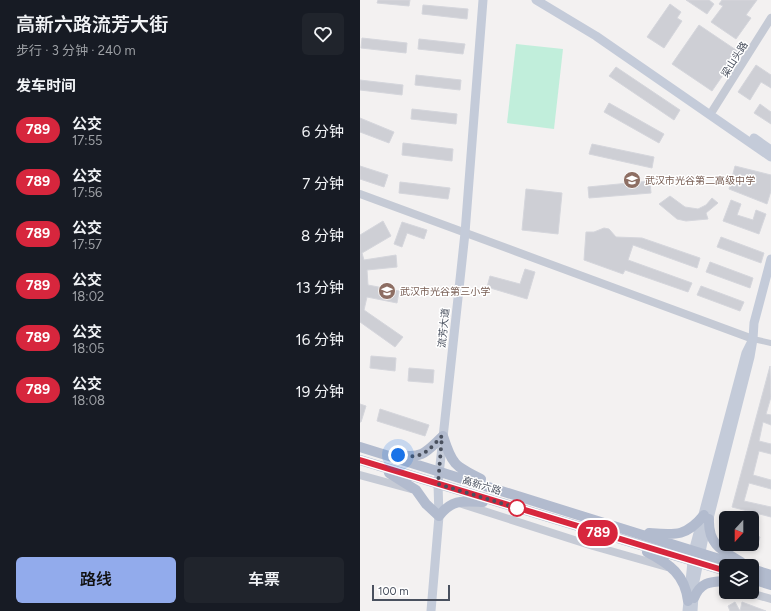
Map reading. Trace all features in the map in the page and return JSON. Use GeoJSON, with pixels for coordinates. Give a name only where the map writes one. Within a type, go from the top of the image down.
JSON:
{"type":"FeatureCollection","features":[{"type":"Feature","properties":{"kind":"main road","name":"流芳大道"},"geometry":{"type":"LineString","coordinates":[[431,611],[439,516],[438,484],[442,436],[465,233],[484,0]]}},
{"type":"Feature","properties":{"kind":"main road"},"geometry":{"type":"LineString","coordinates":[[536,0],[596,36],[771,157]]}},
{"type":"Feature","properties":{"kind":"main road"},"geometry":{"type":"LineString","coordinates":[[548,0],[595,28],[771,150]]}},
{"type":"Feature","properties":{"kind":"main road"},"geometry":{"type":"LineString","coordinates":[[753,339],[754,323],[771,259]]}},
{"type":"Feature","properties":{"kind":"main road"},"geometry":{"type":"LineString","coordinates":[[690,603],[696,558],[746,353],[760,323],[771,281]]}},
{"type":"Feature","properties":{"kind":"main road"},"geometry":{"type":"LineString","coordinates":[[376,452],[409,457],[424,454],[442,436],[450,458],[455,465],[465,472],[516,495]]}},
{"type":"Feature","properties":{"kind":"main road","name":"高新六路"},"geometry":{"type":"LineString","coordinates":[[360,447],[632,532],[719,568]]}},
{"type":"Feature","properties":{"kind":"main road","name":"高新六路"},"geometry":{"type":"LineString","coordinates":[[360,460],[628,542],[719,562]]}},
{"type":"Feature","properties":{"kind":"main road"},"geometry":{"type":"LineString","coordinates":[[372,463],[416,490],[426,504],[439,516],[446,507],[454,502],[495,502]]}},
{"type":"Feature","properties":{"kind":"main road"},"geometry":{"type":"LineString","coordinates":[[632,532],[678,533],[690,530],[706,517]]}},
{"type":"Feature","properties":{"kind":"main road"},"geometry":{"type":"LineString","coordinates":[[706,517],[711,538],[716,545],[734,559]]}},
{"type":"Feature","properties":{"kind":"main road"},"geometry":{"type":"LineString","coordinates":[[628,542],[659,558],[672,568],[686,587],[693,611]]}},
{"type":"Feature","properties":{"kind":"main road"},"geometry":{"type":"LineString","coordinates":[[759,574],[771,575]]}},
{"type":"Feature","properties":{"kind":"main road"},"geometry":{"type":"LineString","coordinates":[[759,577],[771,585]]}},
{"type":"Feature","properties":{"kind":"main road"},"geometry":{"type":"LineString","coordinates":[[690,603],[698,588],[712,582],[719,582]]}},
{"type":"Feature","properties":{"kind":"street","name":"梁山头路"},"geometry":{"type":"LineString","coordinates":[[713,110],[771,18]]}},
{"type":"Feature","properties":{"kind":"street"},"geometry":{"type":"LineString","coordinates":[[360,194],[753,339],[771,343]]}},
{"type":"Feature","properties":{"kind":"street"},"geometry":{"type":"LineString","coordinates":[[360,475],[416,490]]}},
{"type":"Feature","properties":{"kind":"street"},"geometry":{"type":"LineString","coordinates":[[454,502],[593,546],[672,568]]}},
{"type":"Feature","properties":{"kind":"street"},"geometry":{"type":"LineString","coordinates":[[712,582],[719,584]]}},
{"type":"Feature","properties":{"kind":"street"},"geometry":{"type":"LineString","coordinates":[[759,596],[771,600]]}},
{"type":"Feature","properties":{"kind":"green space"},"geometry":{"type":"Polygon","coordinates":[[[516,44],[563,49],[554,129],[507,123],[516,44]]]}},
{"type":"Feature","properties":{"kind":"building"},"geometry":{"type":"Polygon","coordinates":[[[378,0],[410,0],[409,6],[377,3],[378,0]]]}},
{"type":"Feature","properties":{"kind":"building"},"geometry":{"type":"Polygon","coordinates":[[[686,0],[709,0],[714,4],[707,14],[686,0]]]}},
{"type":"Feature","properties":{"kind":"building"},"geometry":{"type":"Polygon","coordinates":[[[722,0],[757,0],[746,15],[751,18],[736,39],[711,22],[723,6],[719,4],[722,0]]]}},
{"type":"Feature","properties":{"kind":"building"},"geometry":{"type":"Polygon","coordinates":[[[670,4],[681,12],[677,18],[682,21],[664,48],[647,37],[670,4]]]}},
{"type":"Feature","properties":{"kind":"building"},"geometry":{"type":"Polygon","coordinates":[[[423,5],[468,9],[467,19],[422,14],[423,5]]]}},
{"type":"Feature","properties":{"kind":"building"},"geometry":{"type":"Polygon","coordinates":[[[699,25],[739,52],[712,91],[672,64],[699,25]]]}},
{"type":"Feature","properties":{"kind":"building"},"geometry":{"type":"Polygon","coordinates":[[[362,38],[407,43],[406,53],[361,48],[362,38]]]}},
{"type":"Feature","properties":{"kind":"building"},"geometry":{"type":"Polygon","coordinates":[[[419,39],[465,44],[463,54],[418,49],[419,39]]]}},
{"type":"Feature","properties":{"kind":"building"},"geometry":{"type":"Polygon","coordinates":[[[756,65],[771,75],[771,88],[761,82],[750,100],[738,92],[756,65]]]}},
{"type":"Feature","properties":{"kind":"building"},"geometry":{"type":"Polygon","coordinates":[[[616,67],[680,110],[674,120],[609,76],[616,67]]]}},
{"type":"Feature","properties":{"kind":"building"},"geometry":{"type":"Polygon","coordinates":[[[416,75],[461,80],[460,90],[415,85],[416,75]]]}},
{"type":"Feature","properties":{"kind":"building"},"geometry":{"type":"Polygon","coordinates":[[[360,80],[403,85],[402,95],[360,90],[360,80]]]}},
{"type":"Feature","properties":{"kind":"building"},"geometry":{"type":"Polygon","coordinates":[[[609,103],[664,134],[659,143],[604,112],[609,103]]]}},
{"type":"Feature","properties":{"kind":"building"},"geometry":{"type":"Polygon","coordinates":[[[760,104],[771,112],[771,124],[754,113],[760,104]]]}},
{"type":"Feature","properties":{"kind":"building"},"geometry":{"type":"Polygon","coordinates":[[[412,109],[457,114],[456,124],[411,119],[412,109]]]}},
{"type":"Feature","properties":{"kind":"building"},"geometry":{"type":"Polygon","coordinates":[[[360,118],[394,132],[389,143],[360,132],[360,118]]]}},
{"type":"Feature","properties":{"kind":"building"},"geometry":{"type":"Polygon","coordinates":[[[403,143],[453,149],[452,161],[402,155],[403,143]]]}},
{"type":"Feature","properties":{"kind":"building"},"geometry":{"type":"Polygon","coordinates":[[[592,144],[654,157],[652,168],[589,154],[592,144]]]}},
{"type":"Feature","properties":{"kind":"building"},"geometry":{"type":"Polygon","coordinates":[[[360,166],[388,175],[384,187],[360,179],[360,166]]]}},
{"type":"Feature","properties":{"kind":"building"},"geometry":{"type":"Polygon","coordinates":[[[735,166],[771,175],[771,191],[767,204],[729,189],[735,166]]]}},
{"type":"Feature","properties":{"kind":"building"},"geometry":{"type":"Polygon","coordinates":[[[650,181],[651,193],[589,198],[588,187],[650,181]]]}},
{"type":"Feature","properties":{"kind":"building"},"geometry":{"type":"Polygon","coordinates":[[[400,182],[450,188],[448,199],[399,193],[400,182]]]}},
{"type":"Feature","properties":{"kind":"building"},"geometry":{"type":"Polygon","coordinates":[[[526,189],[562,193],[558,234],[522,230],[526,189]]]}},
{"type":"Feature","properties":{"kind":"building"},"geometry":{"type":"Polygon","coordinates":[[[670,196],[685,207],[698,209],[706,205],[712,198],[718,203],[706,213],[708,219],[686,221],[677,219],[659,204],[670,196]]]}},
{"type":"Feature","properties":{"kind":"building"},"geometry":{"type":"Polygon","coordinates":[[[731,200],[741,204],[737,215],[753,220],[756,210],[766,214],[759,234],[723,221],[731,200]]]}},
{"type":"Feature","properties":{"kind":"building"},"geometry":{"type":"Polygon","coordinates":[[[383,221],[391,236],[362,253],[364,260],[396,255],[397,267],[367,270],[368,285],[399,291],[397,303],[367,297],[364,310],[403,337],[395,347],[360,322],[360,235],[383,221]]]}},
{"type":"Feature","properties":{"kind":"building"},"geometry":{"type":"Polygon","coordinates":[[[402,222],[427,230],[424,239],[407,233],[402,247],[394,244],[402,222]]]}},
{"type":"Feature","properties":{"kind":"building"},"geometry":{"type":"Polygon","coordinates":[[[604,228],[609,229],[616,237],[642,238],[700,258],[697,268],[633,245],[628,260],[692,283],[688,292],[625,270],[623,274],[584,260],[586,232],[594,232],[604,228]]]}},
{"type":"Feature","properties":{"kind":"building"},"geometry":{"type":"Polygon","coordinates":[[[721,237],[764,253],[761,263],[717,247],[721,237]]]}},
{"type":"Feature","properties":{"kind":"building"},"geometry":{"type":"Polygon","coordinates":[[[710,262],[753,278],[750,288],[706,272],[710,262]]]}},
{"type":"Feature","properties":{"kind":"building"},"geometry":{"type":"Polygon","coordinates":[[[525,269],[535,272],[527,299],[487,287],[490,276],[520,284],[525,269]]]}},
{"type":"Feature","properties":{"kind":"building"},"geometry":{"type":"Polygon","coordinates":[[[701,286],[744,302],[740,311],[697,295],[701,286]]]}},
{"type":"Feature","properties":{"kind":"building"},"geometry":{"type":"Polygon","coordinates":[[[371,356],[396,358],[395,371],[370,368],[371,356]]]}},
{"type":"Feature","properties":{"kind":"building"},"geometry":{"type":"Polygon","coordinates":[[[770,366],[771,397],[766,414],[771,415],[771,425],[763,422],[759,441],[771,444],[771,454],[759,451],[753,475],[771,480],[771,489],[749,483],[744,501],[771,507],[771,517],[759,514],[759,511],[748,511],[732,507],[770,366]]]}},
{"type":"Feature","properties":{"kind":"building"},"geometry":{"type":"Polygon","coordinates":[[[409,368],[434,370],[433,383],[408,381],[409,368]]]}},
{"type":"Feature","properties":{"kind":"building"},"geometry":{"type":"Polygon","coordinates":[[[360,404],[366,406],[361,422],[360,422],[360,404]]]}},
{"type":"Feature","properties":{"kind":"building"},"geometry":{"type":"Polygon","coordinates":[[[380,409],[429,425],[425,436],[377,421],[380,409]]]}},
{"type":"Feature","properties":{"kind":"building"},"geometry":{"type":"Polygon","coordinates":[[[735,602],[740,611],[730,611],[728,606],[735,602]]]}},
{"type":"Feature","properties":{"kind":"building"},"geometry":{"type":"Polygon","coordinates":[[[742,602],[766,611],[740,611],[742,602]]]}},
{"type":"Feature","properties":{"kind":"bus line","name":"789"},"geometry":{"type":"LineString","coordinates":[[360,460],[719,569]]}},
{"type":"Feature","properties":{"kind":"place","name":"武汉市光谷第二高级中学"},"geometry":{"type":"Point","coordinates":[632,180]}},
{"type":"Feature","properties":{"kind":"place","name":"武汉市光谷第三小学"},"geometry":{"type":"Point","coordinates":[387,291]}},
{"type":"Feature","properties":{"kind":"route"},"geometry":{"type":"LineString","coordinates":[[398,455],[409,457],[424,454],[442,436],[438,484],[517,508]]}}]}
